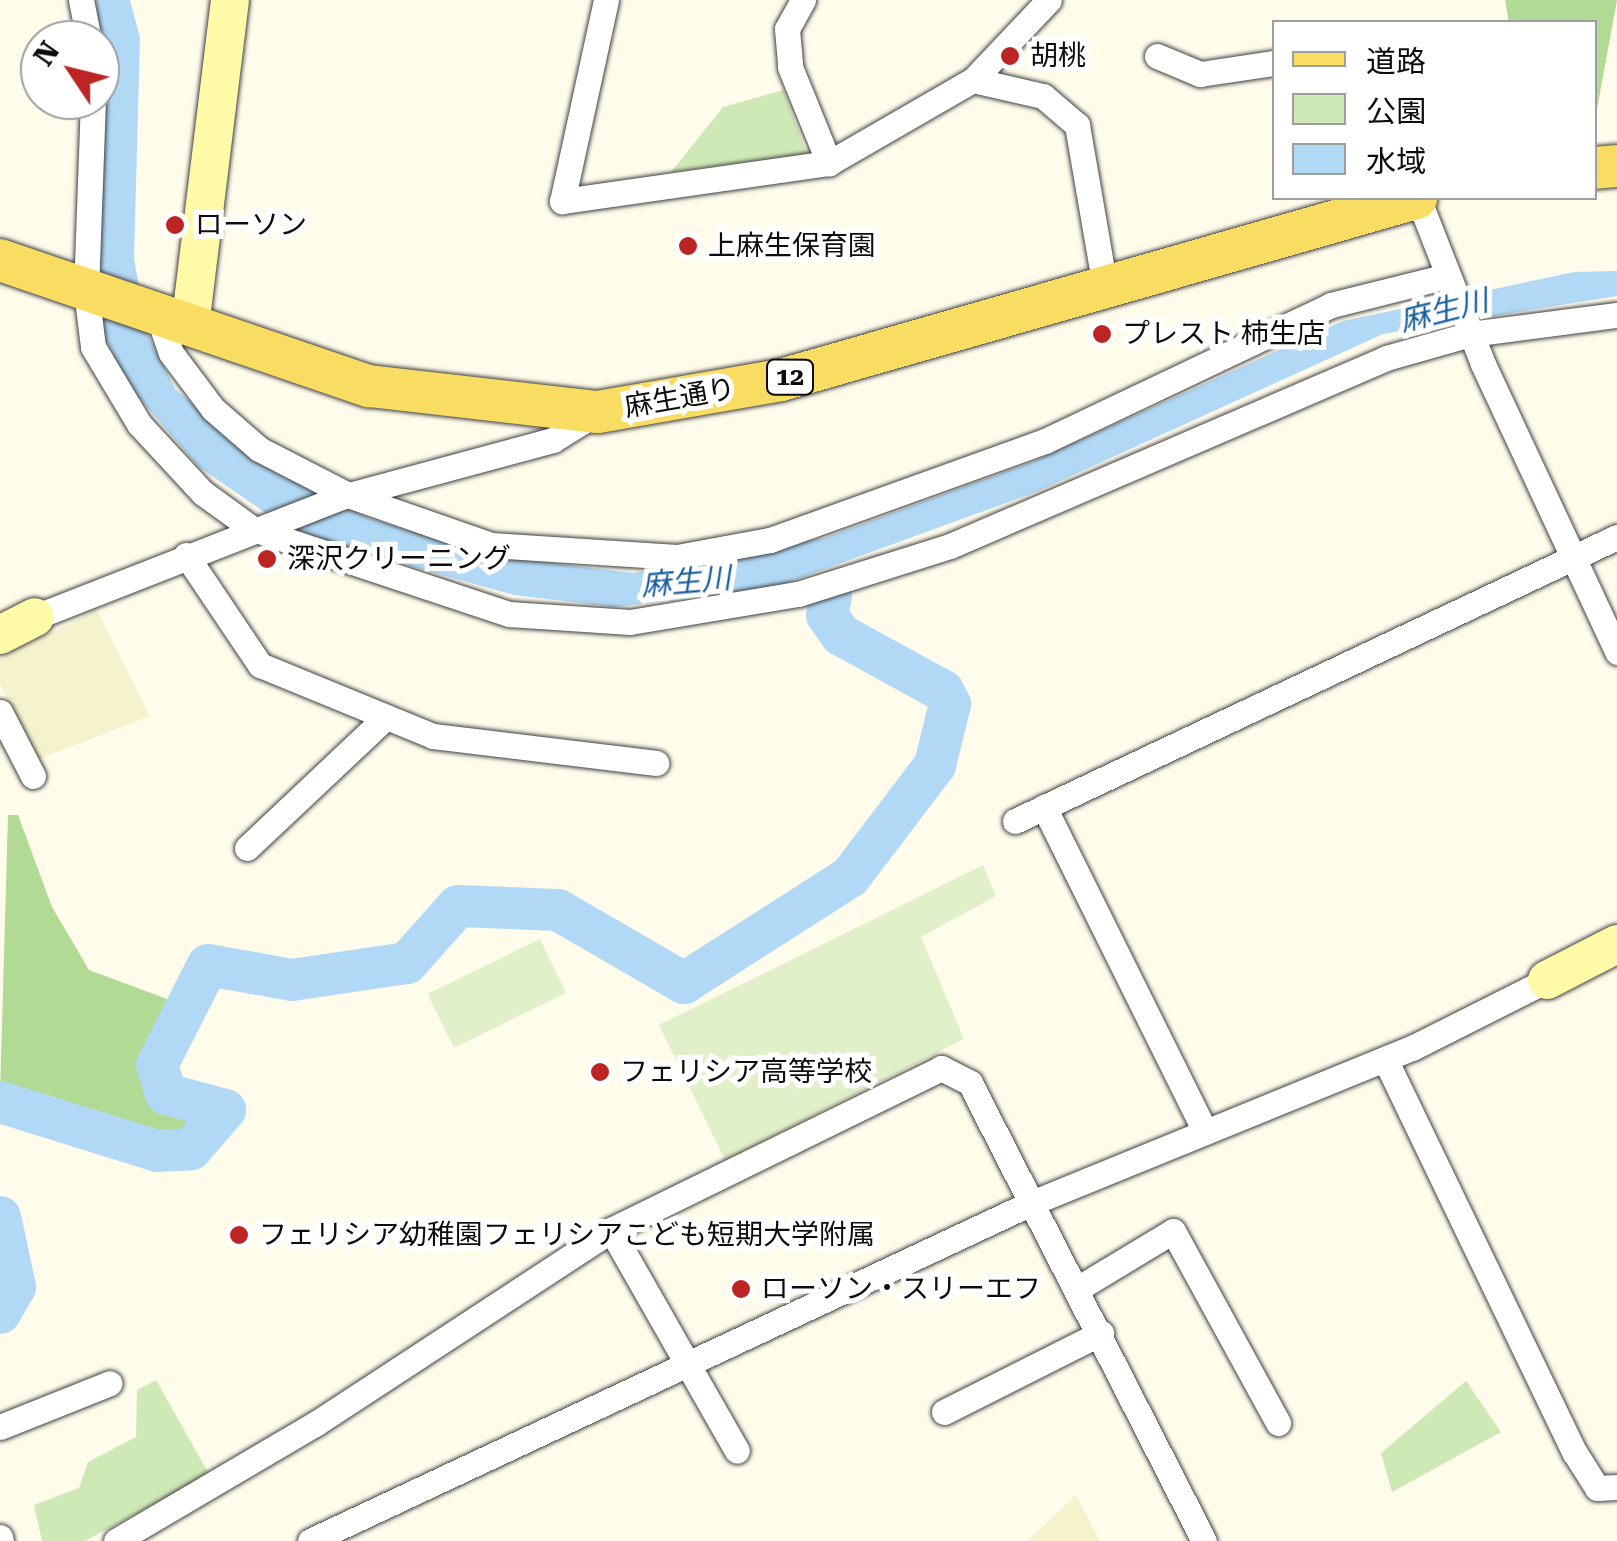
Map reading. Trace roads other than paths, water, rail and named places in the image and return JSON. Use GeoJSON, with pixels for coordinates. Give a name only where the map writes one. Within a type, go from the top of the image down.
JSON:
{"type":"FeatureCollection","features":[{"type":"Feature","properties":{"kind":"main road","name":"麻生通り"},"geometry":{"type":"LineString","coordinates":[[0,260],[370,386],[598,412],[782,380],[1398,200]]}},
{"type":"Feature","properties":{"kind":"street"},"geometry":{"type":"LineString","coordinates":[[230,0],[171,353],[212,409],[259,449],[343,496],[491,545],[586,557],[677,557],[770,540],[1046,441],[1332,304],[1449,280]]}},
{"type":"Feature","properties":{"kind":"street"},"geometry":{"type":"LineString","coordinates":[[606,0],[562,201],[828,163],[974,80],[1049,0]]}},
{"type":"Feature","properties":{"kind":"street"},"geometry":{"type":"LineString","coordinates":[[803,0],[787,29],[790,67],[828,163]]}},
{"type":"Feature","properties":{"kind":"street"},"geometry":{"type":"LineString","coordinates":[[1157,56],[1200,74],[1272,63]]}},
{"type":"Feature","properties":{"kind":"street"},"geometry":{"type":"LineString","coordinates":[[974,80],[1024,87],[1078,125],[1105,287]]}},
{"type":"Feature","properties":{"kind":"street"},"geometry":{"type":"LineString","coordinates":[[92,120],[86,290],[93,346],[140,424],[203,492],[263,525],[509,614],[630,622],[718,614],[950,546],[1330,379],[1468,330],[1617,315]]}},
{"type":"Feature","properties":{"kind":"street"},"geometry":{"type":"LineString","coordinates":[[1402,200],[1449,280],[1567,554],[1617,652]]}},
{"type":"Feature","properties":{"kind":"street"},"geometry":{"type":"LineString","coordinates":[[0,635],[263,525],[343,496],[553,440],[598,412]]}},
{"type":"Feature","properties":{"kind":"street"},"geometry":{"type":"LineString","coordinates":[[1014,821],[1567,554],[1617,536]]}},
{"type":"Feature","properties":{"kind":"street"},"geometry":{"type":"LineString","coordinates":[[186,555],[260,665],[433,736],[572,760],[656,763]]}},
{"type":"Feature","properties":{"kind":"street"},"geometry":{"type":"LineString","coordinates":[[0,712],[33,776]]}},
{"type":"Feature","properties":{"kind":"street"},"geometry":{"type":"LineString","coordinates":[[247,848],[385,718]]}},
{"type":"Feature","properties":{"kind":"street"},"geometry":{"type":"LineString","coordinates":[[1044,807],[1205,1131]]}},
{"type":"Feature","properties":{"kind":"street"},"geometry":{"type":"LineString","coordinates":[[310,1541],[1029,1204],[1385,1059],[1617,944]]}},
{"type":"Feature","properties":{"kind":"street"},"geometry":{"type":"LineString","coordinates":[[1385,1059],[1576,1453],[1598,1488],[1617,1487]]}},
{"type":"Feature","properties":{"kind":"street"},"geometry":{"type":"LineString","coordinates":[[116,1541],[316,1424],[611,1230],[941,1068],[970,1083],[1029,1204],[1101,1332],[1204,1541]]}},
{"type":"Feature","properties":{"kind":"street"},"geometry":{"type":"LineString","coordinates":[[611,1230],[737,1451]]}},
{"type":"Feature","properties":{"kind":"street"},"geometry":{"type":"LineString","coordinates":[[1077,1290],[1172,1231],[1278,1423]]}},
{"type":"Feature","properties":{"kind":"street"},"geometry":{"type":"LineString","coordinates":[[944,1412],[1101,1332]]}},
{"type":"Feature","properties":{"kind":"street"},"geometry":{"type":"LineString","coordinates":[[0,1427],[110,1383]]}},
{"type":"Feature","properties":{"kind":"water","name":"麻生川"},"geometry":{"type":"Polygon","coordinates":[[[96,0],[130,0],[140,38],[134,258],[147,333],[175,389],[274,472],[369,518],[486,555],[634,573],[824,538],[1032,462],[1343,321],[1574,272],[1617,271],[1617,296],[1383,334],[1036,492],[770,589],[615,607],[514,595],[296,534],[199,467],[127,384],[104,335],[96,279],[102,120],[120,120],[120,20],[98,20],[96,0]]]}},
{"type":"Feature","properties":{"kind":"waterway"},"geometry":{"type":"LineString","coordinates":[[0,1102],[157,1151],[191,1149],[225,1110],[166,1094],[157,1065],[208,965],[292,980],[407,963],[458,906],[558,910],[684,983],[850,877],[935,765],[950,704],[943,691],[841,635],[827,615],[831,596]]}},
{"type":"Feature","properties":{"kind":"waterway"},"geometry":{"type":"LineString","coordinates":[[0,1217],[15,1287],[0,1313]]}},
{"type":"Feature","properties":{"kind":"place","name":"胡桃"},"geometry":{"type":"Point","coordinates":[1010,56]}},
{"type":"Feature","properties":{"kind":"place","name":"ローソン"},"geometry":{"type":"Point","coordinates":[175,225]}},
{"type":"Feature","properties":{"kind":"place","name":"上麻生保育園"},"geometry":{"type":"Point","coordinates":[688,246]}},
{"type":"Feature","properties":{"kind":"place","name":"プレスト 柿生店"},"geometry":{"type":"Point","coordinates":[1102,334]}},
{"type":"Feature","properties":{"kind":"place","name":"深沢クリーニング"},"geometry":{"type":"Point","coordinates":[267,559]}},
{"type":"Feature","properties":{"kind":"place","name":"フェリシア高等学校"},"geometry":{"type":"Point","coordinates":[600,1072]}},
{"type":"Feature","properties":{"kind":"place","name":"フェリシア幼稚園フェリシアこども短期大学附属"},"geometry":{"type":"Point","coordinates":[239,1235]}},
{"type":"Feature","properties":{"kind":"place","name":"ローソン・スリーエフ"},"geometry":{"type":"Point","coordinates":[741,1289]}}]}
